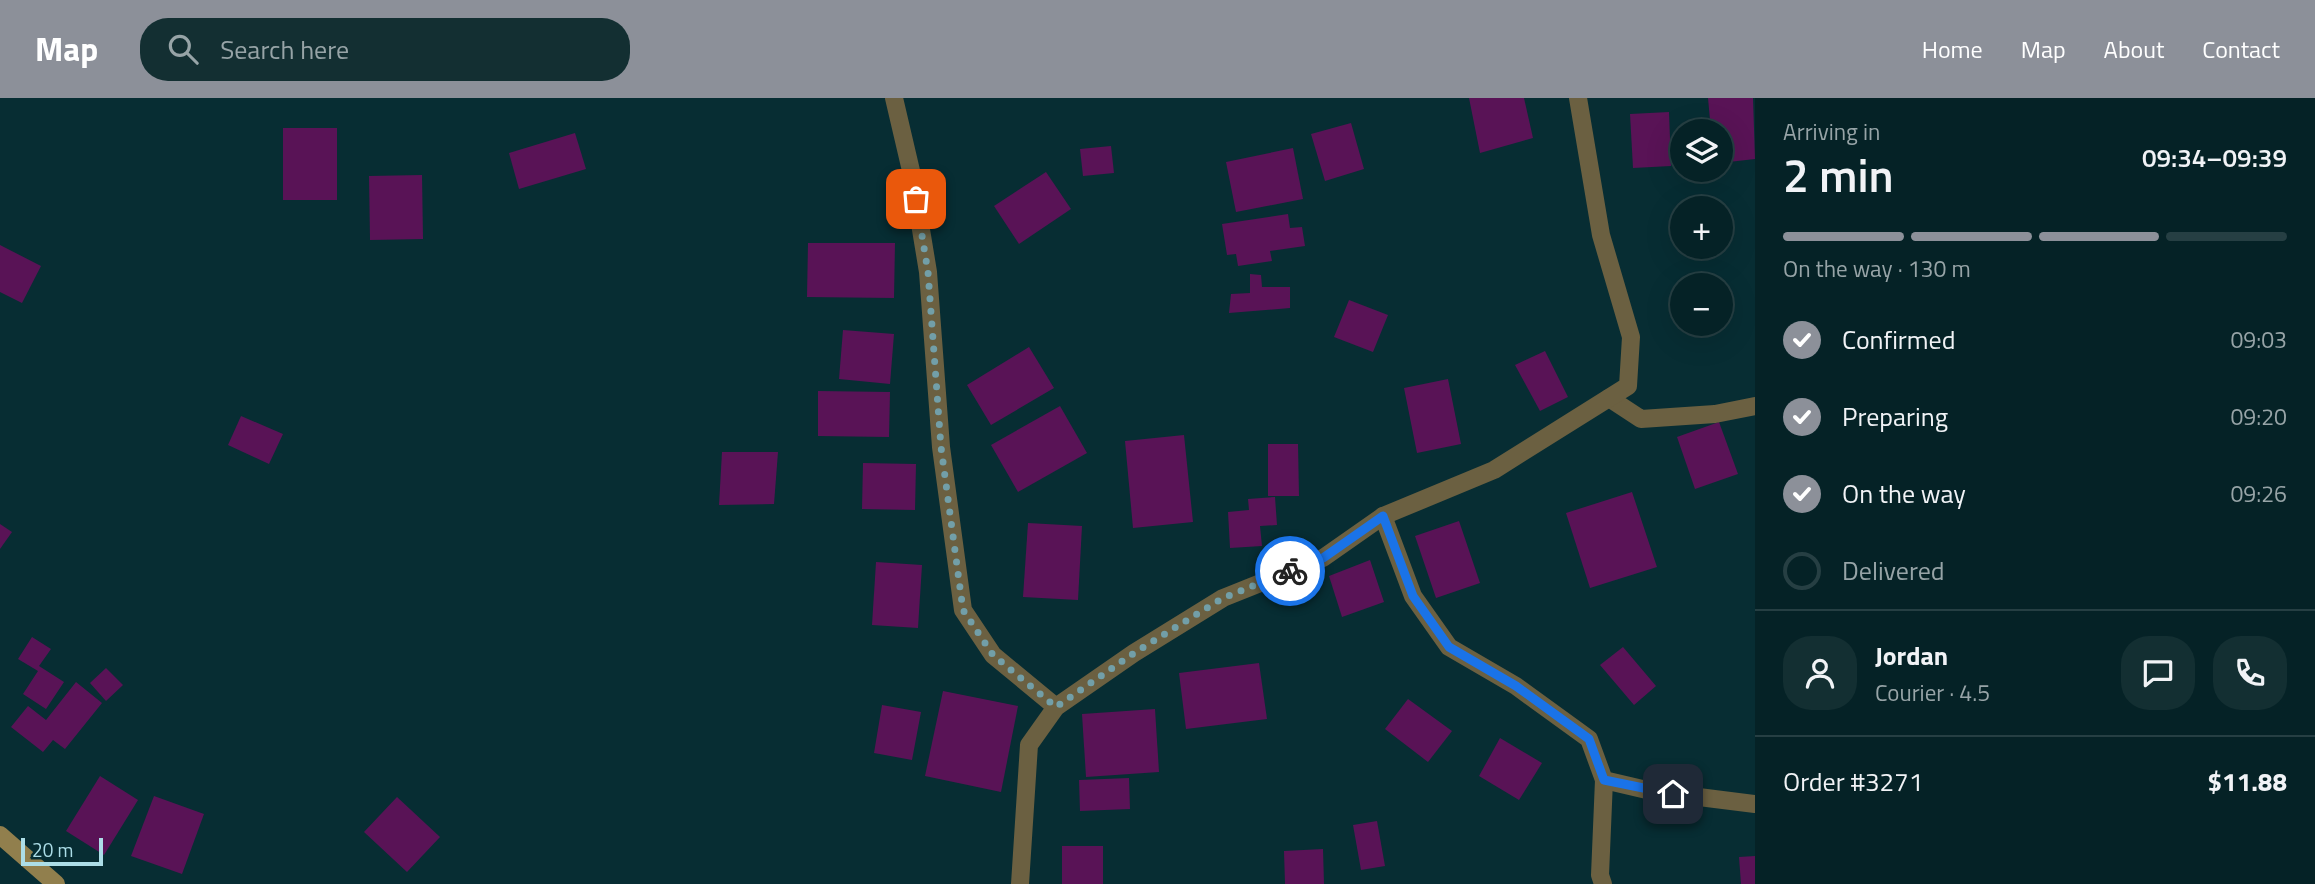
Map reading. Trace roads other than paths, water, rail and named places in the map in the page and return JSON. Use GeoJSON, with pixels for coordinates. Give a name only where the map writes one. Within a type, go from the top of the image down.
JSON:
{"type":"FeatureCollection","features":[{"type":"Feature","properties":{"kind":"main road"},"geometry":{"type":"LineString","coordinates":[[0,835],[56,884]]}},
{"type":"Feature","properties":{"kind":"street"},"geometry":{"type":"LineString","coordinates":[[894,98],[912,175],[928,272],[941,447],[963,610],[993,655],[1056,707]]}},
{"type":"Feature","properties":{"kind":"street"},"geometry":{"type":"LineString","coordinates":[[1020,884],[1029,745],[1056,707],[1134,653],[1223,598],[1323,558],[1383,516],[1494,470],[1628,386],[1631,337],[1601,235],[1578,98]]}},
{"type":"Feature","properties":{"kind":"street"},"geometry":{"type":"LineString","coordinates":[[1609,398],[1641,419],[1715,414],[1755,406]]}},
{"type":"Feature","properties":{"kind":"street"},"geometry":{"type":"LineString","coordinates":[[1383,516],[1413,596],[1449,647],[1516,686],[1589,739],[1604,780],[1600,875],[1603,884]]}},
{"type":"Feature","properties":{"kind":"street"},"geometry":{"type":"LineString","coordinates":[[1604,780],[1651,791],[1755,804]]}}]}
